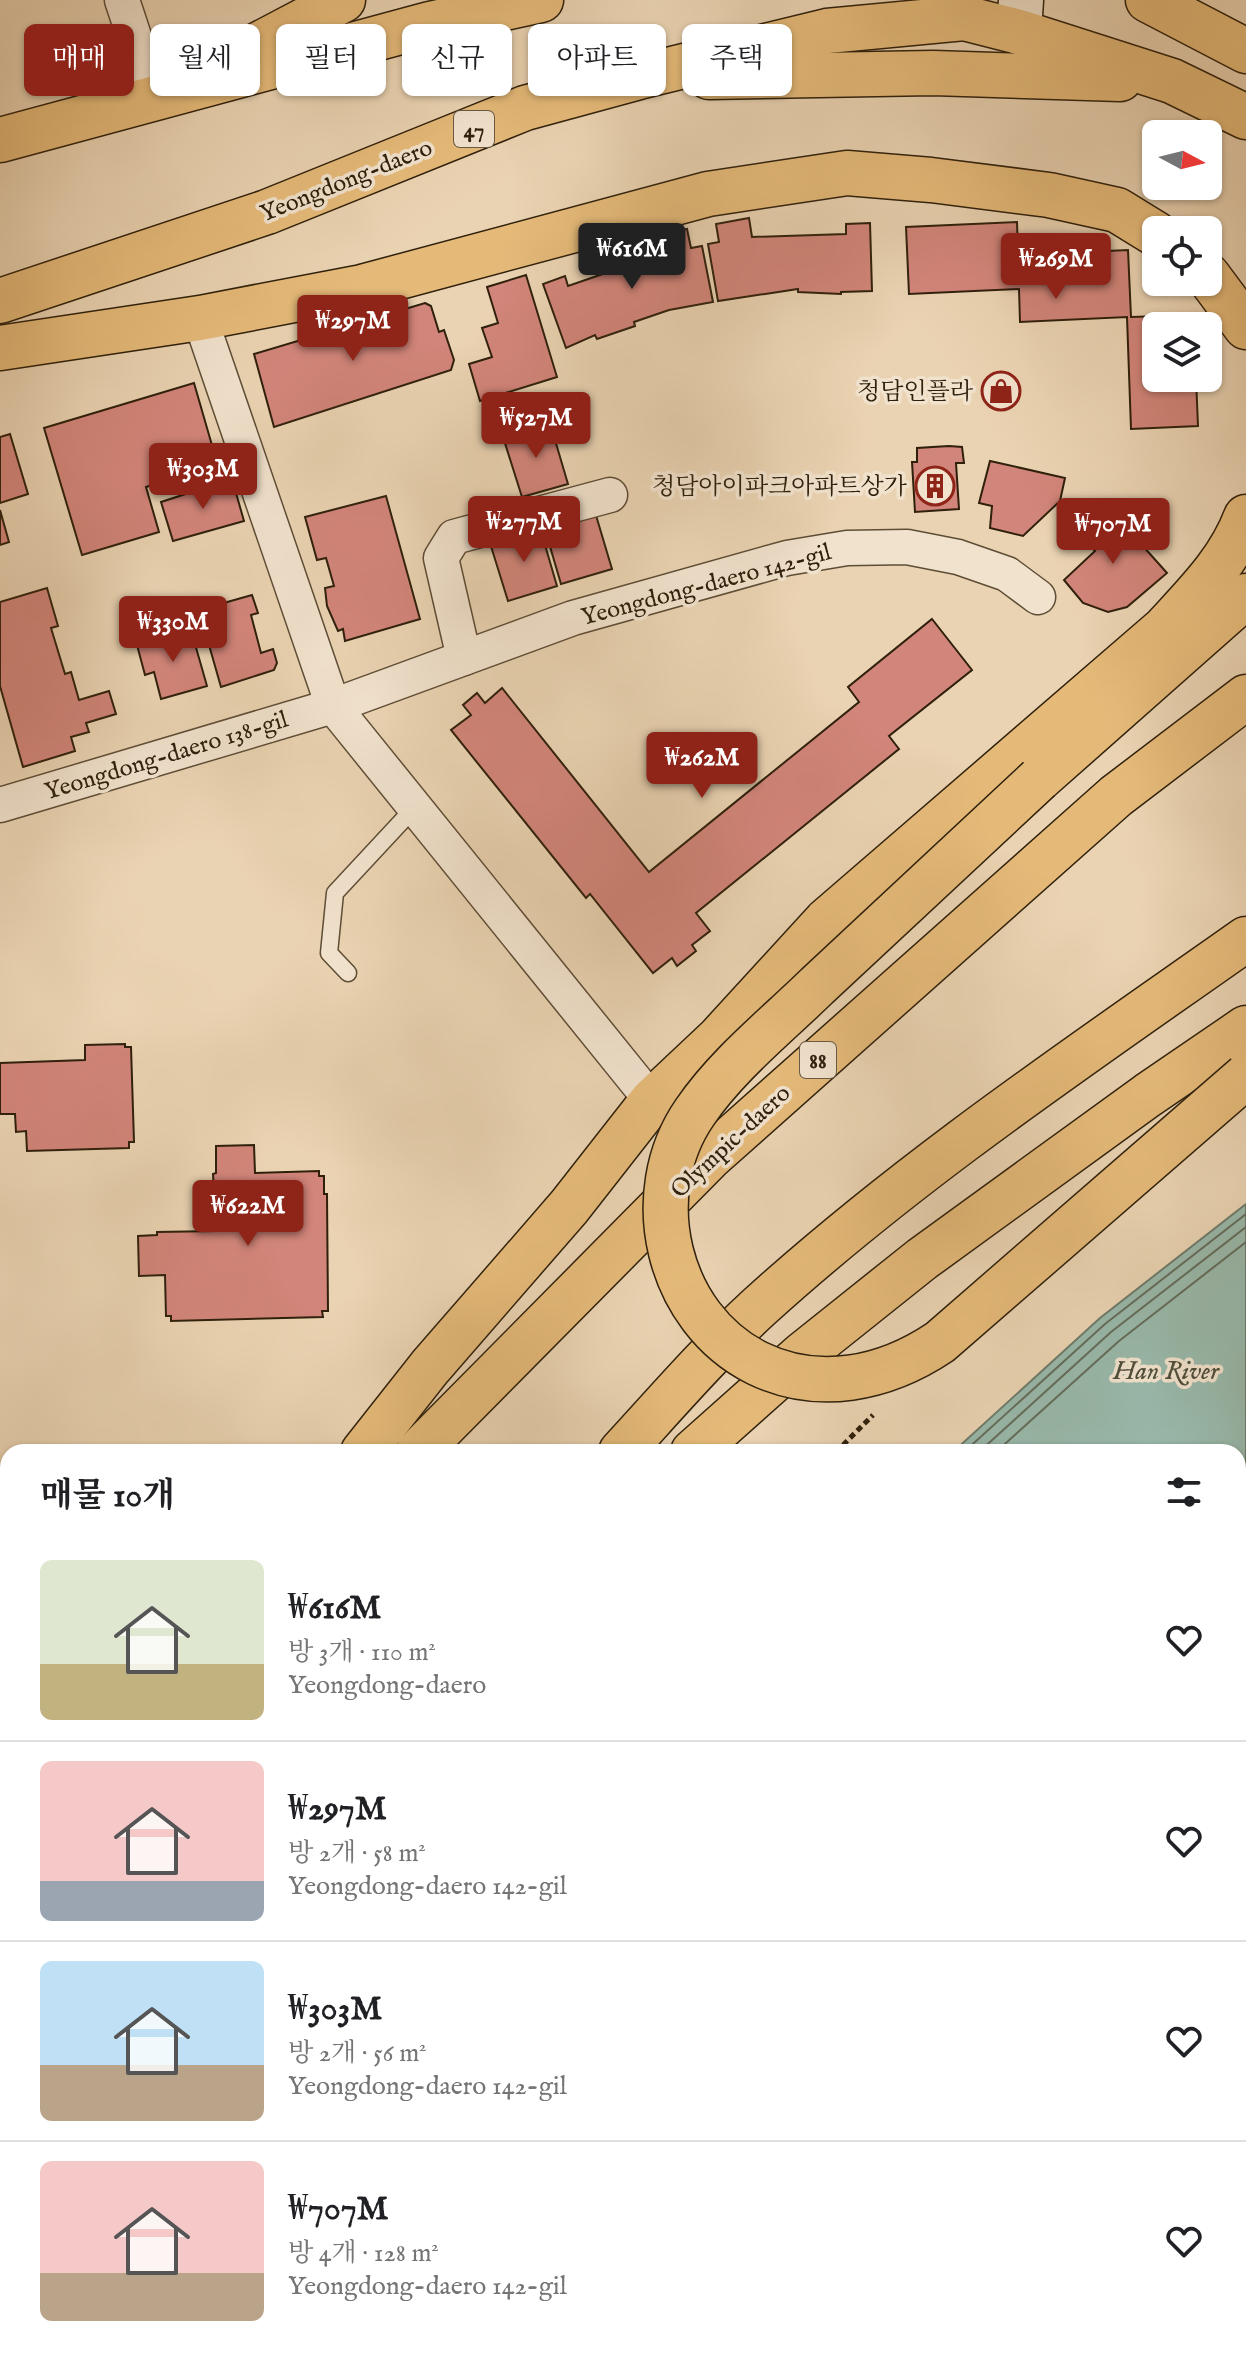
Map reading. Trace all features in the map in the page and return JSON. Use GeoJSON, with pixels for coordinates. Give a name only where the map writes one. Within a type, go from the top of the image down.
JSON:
{"type":"FeatureCollection","features":[{"type":"Feature","properties":{"kind":"main road"},"geometry":{"type":"LineString","coordinates":[[260,43],[343,0]]}},
{"type":"Feature","properties":{"kind":"main road"},"geometry":{"type":"LineString","coordinates":[[260,68],[430,24],[541,0]]}},
{"type":"Feature","properties":{"kind":"main road"},"geometry":{"type":"LineString","coordinates":[[1148,0],[1246,51]]}},
{"type":"Feature","properties":{"kind":"main road","name":"Yeongdong-daero"},"geometry":{"type":"LineString","coordinates":[[666,70],[827,31],[963,9],[1020,16],[1172,81],[1246,117]]}},
{"type":"Feature","properties":{"kind":"main road"},"geometry":{"type":"LineString","coordinates":[[666,77],[933,73],[1172,81]]}},
{"type":"Feature","properties":{"kind":"main road"},"geometry":{"type":"LineString","coordinates":[[0,140],[155,96]]}},
{"type":"Feature","properties":{"kind":"main road","name":"Yeongdong-daero"},"geometry":{"type":"LineString","coordinates":[[0,301],[267,212],[525,108],[569,96]]}},
{"type":"Feature","properties":{"kind":"main road"},"geometry":{"type":"LineString","coordinates":[[0,348],[200,318],[362,287],[708,194],[847,173],[1049,195],[1117,210],[1142,225]]}},
{"type":"Feature","properties":{"kind":"main road"},"geometry":{"type":"LineString","coordinates":[[1222,295],[1246,327]]}},
{"type":"Feature","properties":{"kind":"main road"},"geometry":{"type":"LineString","coordinates":[[1164,629],[1208,583],[1236,543],[1246,517]]}},
{"type":"Feature","properties":{"kind":"main road"},"geometry":{"type":"LineString","coordinates":[[369,1444],[430,1367],[569,1207],[652,1101],[719,1038],[826,921],[1164,629],[1246,566]]}},
{"type":"Feature","properties":{"kind":"main road"},"geometry":{"type":"LineString","coordinates":[[1246,596],[1039,779],[747,1053],[693,1114],[678,1147],[668,1181],[664,1212],[667,1241],[675,1269],[706,1323],[730,1347],[757,1363],[786,1374],[841,1380],[866,1377],[915,1359],[940,1342],[1246,1076]]}},
{"type":"Feature","properties":{"kind":"main road","name":"Olympic-daero"},"geometry":{"type":"LineString","coordinates":[[426,1444],[710,1157],[1116,796],[1246,697]]}},
{"type":"Feature","properties":{"kind":"main road"},"geometry":{"type":"LineString","coordinates":[[629,1444],[757,1309],[836,1240],[931,1163],[1246,939]]}},
{"type":"Feature","properties":{"kind":"main road"},"geometry":{"type":"LineString","coordinates":[[702,1444],[803,1354],[922,1259],[1246,1028]]}},
{"type":"Feature","properties":{"kind":"street"},"geometry":{"type":"LineString","coordinates":[[122,0],[150,66]]}},
{"type":"Feature","properties":{"kind":"street"},"geometry":{"type":"LineString","coordinates":[[200,318],[333,706],[652,1101]]}},
{"type":"Feature","properties":{"kind":"street"},"geometry":{"type":"LineString","coordinates":[[464,658],[441,558],[454,537],[610,495]]}},
{"type":"Feature","properties":{"kind":"street","name":"Yeongdong-daero 142-gil"},"geometry":{"type":"LineString","coordinates":[[333,706],[573,618],[787,558],[847,548],[907,547],[958,557],[1007,574],[1038,597]]}},
{"type":"Feature","properties":{"kind":"street","name":"Yeongdong-daero 138-gil"},"geometry":{"type":"LineString","coordinates":[[0,805],[333,706]]}},
{"type":"Feature","properties":{"kind":"lane"},"geometry":{"type":"LineString","coordinates":[[348,973],[329,953],[335,893],[415,807]]}},
{"type":"Feature","properties":{"kind":"water","name":"Han River"},"geometry":{"type":"Polygon","coordinates":[[[1246,1204],[1246,1444],[962,1444],[1100,1318],[1246,1204]]]}},
{"type":"Feature","properties":{"kind":"building"},"geometry":{"type":"Polygon","coordinates":[[[749,218],[752,237],[846,234],[846,224],[870,223],[872,291],[841,294],[798,292],[798,289],[718,301],[708,244],[719,242],[716,224],[749,218]]]}},
{"type":"Feature","properties":{"kind":"building"},"geometry":{"type":"Polygon","coordinates":[[[1017,222],[1018,255],[1128,250],[1131,317],[1142,317],[1142,392],[1197,392],[1198,426],[1131,429],[1127,317],[1020,322],[1019,289],[909,294],[906,227],[1017,222]]]}},
{"type":"Feature","properties":{"kind":"building"},"geometry":{"type":"Polygon","coordinates":[[[687,229],[691,248],[702,246],[713,302],[669,310],[634,322],[635,326],[597,339],[595,335],[566,348],[543,284],[565,276],[568,286],[658,255],[654,235],[687,229]]]}},
{"type":"Feature","properties":{"kind":"building"},"geometry":{"type":"Polygon","coordinates":[[[526,275],[557,377],[480,401],[469,364],[492,357],[482,328],[498,323],[487,287],[526,275]]]}},
{"type":"Feature","properties":{"kind":"building"},"geometry":{"type":"Polygon","coordinates":[[[425,303],[431,306],[439,332],[444,330],[454,360],[451,370],[274,427],[254,354],[425,303]]]}},
{"type":"Feature","properties":{"kind":"building"},"geometry":{"type":"Polygon","coordinates":[[[194,383],[218,466],[146,487],[159,532],[82,555],[44,428],[194,383]]]}},
{"type":"Feature","properties":{"kind":"building"},"geometry":{"type":"Polygon","coordinates":[[[550,423],[568,484],[522,497],[503,437],[550,423]]]}},
{"type":"Feature","properties":{"kind":"building"},"geometry":{"type":"Polygon","coordinates":[[[10,434],[28,494],[0,503],[0,437],[10,434]]]}},
{"type":"Feature","properties":{"kind":"building","name":"청담아이파크아파트상가"},"geometry":{"type":"Polygon","coordinates":[[[962,447],[964,463],[956,463],[959,509],[915,512],[912,462],[917,462],[917,448],[962,447]]]}},
{"type":"Feature","properties":{"kind":"building"},"geometry":{"type":"Polygon","coordinates":[[[990,461],[1065,478],[1060,501],[1023,536],[990,528],[992,506],[979,503],[990,461]]]}},
{"type":"Feature","properties":{"kind":"building"},"geometry":{"type":"Polygon","coordinates":[[[232,479],[244,521],[173,541],[161,502],[232,479]]]}},
{"type":"Feature","properties":{"kind":"building"},"geometry":{"type":"Polygon","coordinates":[[[386,496],[420,619],[345,641],[343,629],[338,631],[327,606],[325,588],[334,586],[326,558],[317,560],[305,517],[386,496]]]}},
{"type":"Feature","properties":{"kind":"building"},"geometry":{"type":"Polygon","coordinates":[[[1108,507],[1167,573],[1127,607],[1108,612],[1083,603],[1064,580],[1095,551],[1080,534],[1108,507]]]}},
{"type":"Feature","properties":{"kind":"building"},"geometry":{"type":"Polygon","coordinates":[[[0,510],[9,542],[0,545],[0,510]]]}},
{"type":"Feature","properties":{"kind":"building"},"geometry":{"type":"Polygon","coordinates":[[[595,512],[612,569],[561,584],[544,526],[595,512]]]}},
{"type":"Feature","properties":{"kind":"building"},"geometry":{"type":"Polygon","coordinates":[[[540,528],[557,586],[508,601],[490,543],[540,528]]]}},
{"type":"Feature","properties":{"kind":"building"},"geometry":{"type":"Polygon","coordinates":[[[47,588],[58,626],[51,628],[65,674],[71,672],[79,700],[109,691],[116,714],[86,723],[89,732],[71,737],[75,751],[23,767],[0,686],[0,602],[47,588]]]}},
{"type":"Feature","properties":{"kind":"building"},"geometry":{"type":"Polygon","coordinates":[[[252,595],[258,613],[251,615],[261,653],[273,649],[277,663],[274,670],[221,687],[199,610],[252,595]]]}},
{"type":"Feature","properties":{"kind":"building"},"geometry":{"type":"Polygon","coordinates":[[[932,619],[972,670],[889,736],[899,749],[696,913],[710,931],[692,945],[696,951],[677,966],[672,958],[653,973],[590,894],[586,898],[451,730],[471,715],[463,705],[477,693],[485,703],[502,688],[649,872],[859,702],[848,687],[932,619]]]}},
{"type":"Feature","properties":{"kind":"building"},"geometry":{"type":"Polygon","coordinates":[[[191,630],[207,686],[161,699],[154,672],[145,675],[137,645],[191,630]]]}},
{"type":"Feature","properties":{"kind":"building"},"geometry":{"type":"Polygon","coordinates":[[[125,1044],[125,1047],[131,1047],[134,1142],[129,1142],[129,1148],[27,1151],[26,1131],[16,1132],[15,1114],[0,1114],[0,1063],[85,1060],[85,1045],[125,1044]]]}},
{"type":"Feature","properties":{"kind":"building"},"geometry":{"type":"Polygon","coordinates":[[[254,1145],[255,1173],[319,1171],[319,1176],[324,1176],[324,1194],[327,1194],[328,1311],[322,1311],[323,1317],[171,1321],[171,1316],[166,1316],[165,1275],[139,1276],[138,1236],[157,1235],[157,1232],[216,1231],[213,1174],[216,1173],[216,1146],[254,1145]]]}},
{"type":"Feature","properties":{"kind":"place","name":"청담인플라"},"geometry":{"type":"Point","coordinates":[1001,391]}},
{"type":"Feature","properties":{"kind":"place","name":"청담아이파크아파트상가"},"geometry":{"type":"Point","coordinates":[935,486]}}]}
